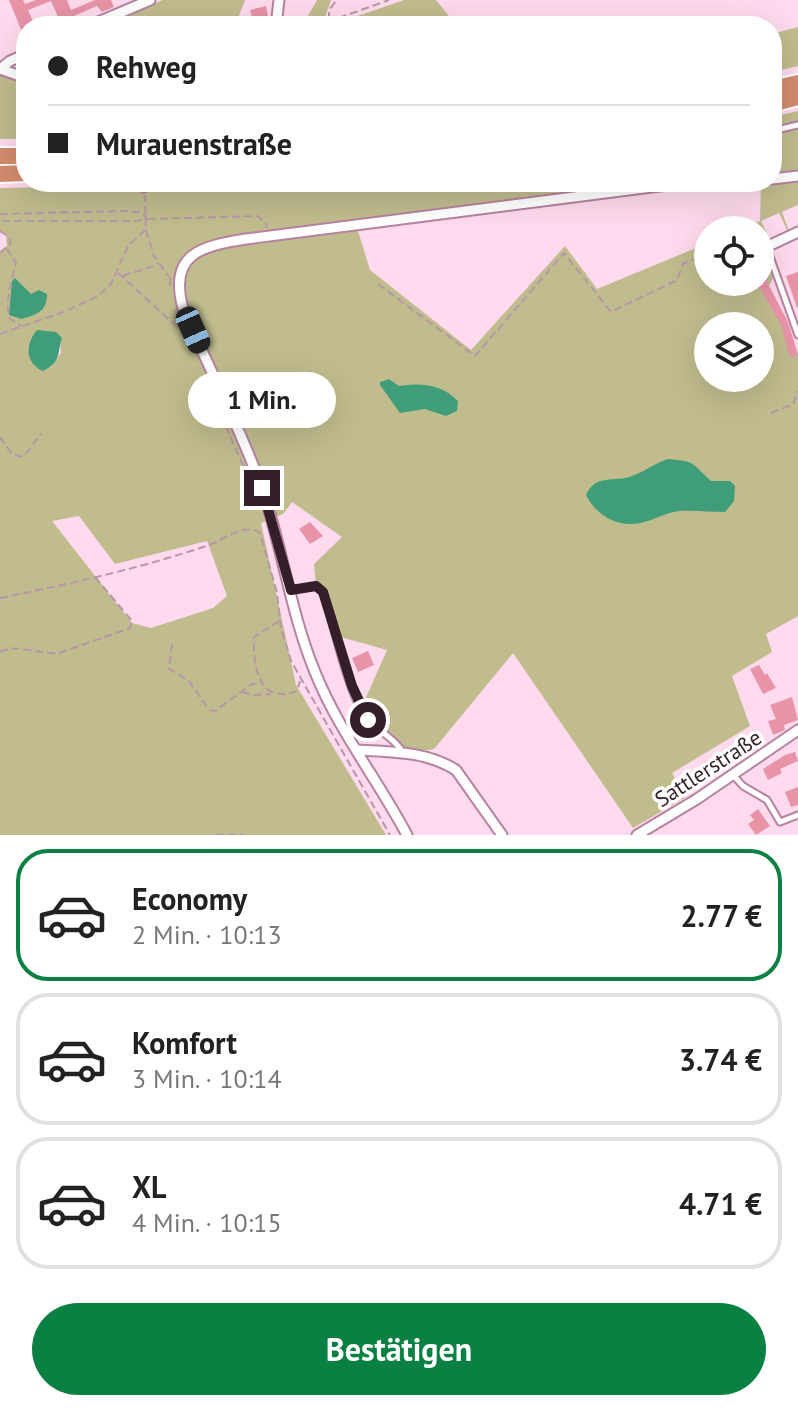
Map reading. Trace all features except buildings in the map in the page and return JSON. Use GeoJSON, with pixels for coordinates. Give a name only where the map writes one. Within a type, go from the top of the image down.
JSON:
{"type":"FeatureCollection","features":[{"type":"Feature","properties":{"kind":"street"},"geometry":{"type":"LineString","coordinates":[[112,16],[150,0]]}},
{"type":"Feature","properties":{"kind":"street"},"geometry":{"type":"LineString","coordinates":[[407,835],[332,709],[315,673],[287,591],[262,488],[183,308],[178,279],[184,263],[204,247],[267,235],[611,192]]}},
{"type":"Feature","properties":{"kind":"street"},"geometry":{"type":"LineString","coordinates":[[774,243],[798,232]]}},
{"type":"Feature","properties":{"kind":"street","name":"Sattlerstraße"},"geometry":{"type":"LineString","coordinates":[[637,835],[798,730]]}},
{"type":"Feature","properties":{"kind":"street"},"geometry":{"type":"LineString","coordinates":[[358,750],[433,757],[456,770],[502,835]]}},
{"type":"Feature","properties":{"kind":"lane"},"geometry":{"type":"LineString","coordinates":[[774,275],[798,335]]}},
{"type":"Feature","properties":{"kind":"lane"},"geometry":{"type":"LineString","coordinates":[[287,591],[316,586],[323,592],[361,709],[375,728],[398,745],[403,753]]}},
{"type":"Feature","properties":{"kind":"lane"},"geometry":{"type":"LineString","coordinates":[[732,775],[743,786],[767,800],[780,822],[798,815]]}},
{"type":"Feature","properties":{"kind":"path"},"geometry":{"type":"LineString","coordinates":[[343,16],[389,0]]}},
{"type":"Feature","properties":{"kind":"path"},"geometry":{"type":"LineString","coordinates":[[144,192],[146,229],[151,248],[170,278],[178,279]]}},
{"type":"Feature","properties":{"kind":"path"},"geometry":{"type":"LineString","coordinates":[[0,214],[125,211],[142,212],[147,219]]}},
{"type":"Feature","properties":{"kind":"path"},"geometry":{"type":"LineString","coordinates":[[0,221],[135,221],[257,216],[266,223],[267,235]]}},
{"type":"Feature","properties":{"kind":"path"},"geometry":{"type":"LineString","coordinates":[[0,334],[98,296],[111,284],[128,246],[146,229]]}},
{"type":"Feature","properties":{"kind":"path"},"geometry":{"type":"LineString","coordinates":[[0,231],[8,236],[11,243],[0,253]]}},
{"type":"Feature","properties":{"kind":"path"},"geometry":{"type":"LineString","coordinates":[[7,249],[16,263],[9,288],[9,318],[21,326]]}},
{"type":"Feature","properties":{"kind":"path"},"geometry":{"type":"LineString","coordinates":[[378,284],[475,356],[564,253],[611,312],[677,280],[683,264],[694,259]]}},
{"type":"Feature","properties":{"kind":"path"},"geometry":{"type":"LineString","coordinates":[[122,277],[159,263]]}},
{"type":"Feature","properties":{"kind":"path"},"geometry":{"type":"LineString","coordinates":[[117,272],[185,333]]}},
{"type":"Feature","properties":{"kind":"path"},"geometry":{"type":"LineString","coordinates":[[207,384],[251,486]]}},
{"type":"Feature","properties":{"kind":"path"},"geometry":{"type":"LineString","coordinates":[[771,413],[793,404],[798,391]]}},
{"type":"Feature","properties":{"kind":"path"},"geometry":{"type":"LineString","coordinates":[[0,437],[12,454],[23,457],[42,433]]}},
{"type":"Feature","properties":{"kind":"path"},"geometry":{"type":"LineString","coordinates":[[0,598],[210,545],[243,530],[255,529],[260,533],[277,593],[280,621],[291,661],[390,835]]}},
{"type":"Feature","properties":{"kind":"path"},"geometry":{"type":"LineString","coordinates":[[0,652],[9,648],[59,653],[130,628],[132,621],[94,576]]}},
{"type":"Feature","properties":{"kind":"path"},"geometry":{"type":"LineString","coordinates":[[277,593],[287,591]]}},
{"type":"Feature","properties":{"kind":"path"},"geometry":{"type":"LineString","coordinates":[[272,694],[258,678],[253,653],[254,637],[280,621]]}},
{"type":"Feature","properties":{"kind":"path"},"geometry":{"type":"LineString","coordinates":[[172,644],[169,669],[189,681],[209,710],[215,711],[252,684],[263,683]]}},
{"type":"Feature","properties":{"kind":"path"},"geometry":{"type":"LineString","coordinates":[[242,692],[285,695],[297,691],[300,680]]}},
{"type":"Feature","properties":{"kind":"path"},"geometry":{"type":"LineString","coordinates":[[216,835],[244,835]]}},
{"type":"Feature","properties":{"kind":"shaded area"},"geometry":{"type":"Polygon","coordinates":[[[163,0],[245,0],[239,16],[123,16],[163,0]]]}},
{"type":"Feature","properties":{"kind":"shaded area"},"geometry":{"type":"Polygon","coordinates":[[[317,0],[331,0],[325,16],[308,16],[317,0]]]}},
{"type":"Feature","properties":{"kind":"shaded area"},"geometry":{"type":"Polygon","coordinates":[[[404,0],[436,0],[449,16],[358,16],[404,0]]]}},
{"type":"Feature","properties":{"kind":"shaded area"},"geometry":{"type":"Polygon","coordinates":[[[798,27],[798,66],[782,70],[782,31],[798,27]]]}},
{"type":"Feature","properties":{"kind":"shaded area"},"geometry":{"type":"Polygon","coordinates":[[[0,76],[16,79],[16,139],[0,139],[0,76]]]}},
{"type":"Feature","properties":{"kind":"shaded area"},"geometry":{"type":"Polygon","coordinates":[[[798,111],[798,205],[782,212],[789,231],[798,228],[774,243],[774,238],[788,232],[779,213],[760,216],[761,192],[782,192],[782,115],[798,111]]]}},
{"type":"Feature","properties":{"kind":"shaded area"},"geometry":{"type":"Polygon","coordinates":[[[0,188],[16,188],[16,192],[633,192],[358,231],[370,270],[471,350],[565,246],[597,289],[694,249],[694,296],[774,296],[788,323],[798,355],[798,616],[766,634],[772,652],[732,676],[750,726],[672,773],[686,797],[633,828],[513,653],[434,749],[411,749],[401,745],[384,733],[361,709],[387,650],[337,636],[323,592],[316,586],[314,564],[342,537],[292,502],[283,514],[261,523],[296,685],[386,835],[0,835],[0,251],[7,246],[6,235],[0,232],[0,188]],[[30,338],[51,367],[61,353],[60,340],[30,338]],[[79,516],[52,521],[132,623],[151,628],[213,608],[227,596],[207,541],[115,564],[79,516]]]}},
{"type":"Feature","properties":{"kind":"shaded area"},"geometry":{"type":"Polygon","coordinates":[[[15,278],[31,294],[39,290],[47,294],[40,312],[21,319],[9,315],[12,281],[15,278]]]}},
{"type":"Feature","properties":{"kind":"shaded area"},"geometry":{"type":"Polygon","coordinates":[[[37,330],[56,332],[62,338],[56,360],[43,371],[33,363],[29,353],[30,341],[37,330]]]}},
{"type":"Feature","properties":{"kind":"shaded area"},"geometry":{"type":"Polygon","coordinates":[[[389,379],[399,386],[415,384],[446,391],[458,401],[457,411],[446,416],[425,409],[400,413],[380,385],[380,382],[389,379]]]}},
{"type":"Feature","properties":{"kind":"shaded area"},"geometry":{"type":"Polygon","coordinates":[[[668,459],[692,464],[711,481],[730,481],[735,486],[734,501],[725,512],[680,511],[626,524],[603,515],[586,495],[600,481],[632,476],[668,459]]]}},
{"type":"Feature","properties":{"kind":"route"},"geometry":{"type":"LineString","coordinates":[[262,488],[291,590],[316,586],[323,592],[352,686],[368,720]]}}]}
